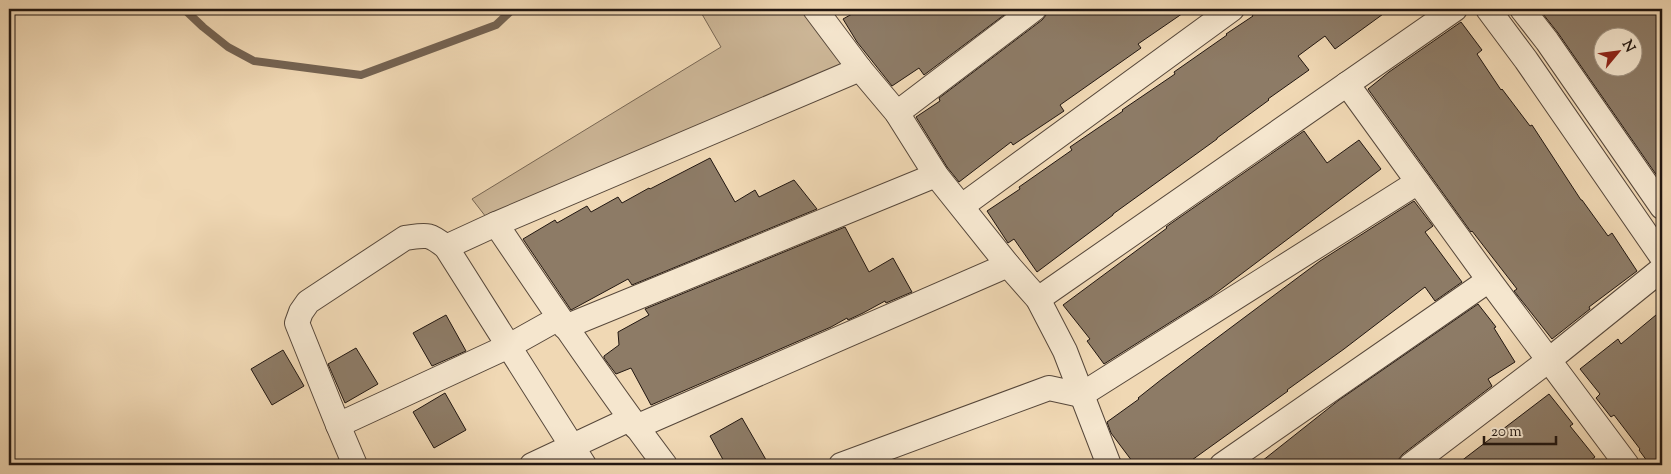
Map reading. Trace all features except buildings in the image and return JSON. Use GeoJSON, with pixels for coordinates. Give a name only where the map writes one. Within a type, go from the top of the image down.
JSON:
{"type":"FeatureCollection","features":[{"type":"Feature","properties":{"kind":"street"},"geometry":{"type":"LineString","coordinates":[[897,113],[1034,9]]}},
{"type":"Feature","properties":{"kind":"street"},"geometry":{"type":"LineString","coordinates":[[962,206],[1232,9]]}},
{"type":"Feature","properties":{"kind":"street"},"geometry":{"type":"LineString","coordinates":[[1038,299],[1455,9]]}},
{"type":"Feature","properties":{"kind":"street"},"geometry":{"type":"LineString","coordinates":[[1488,9],[1526,60],[1662,257]]}},
{"type":"Feature","properties":{"kind":"street"},"geometry":{"type":"LineString","coordinates":[[1522,9],[1662,207]]}},
{"type":"Feature","properties":{"kind":"street"},"geometry":{"type":"LineString","coordinates":[[819,10],[860,69],[897,113],[936,175],[1008,265],[1038,299],[1065,351],[1109,465]]}},
{"type":"Feature","properties":{"kind":"street"},"geometry":{"type":"LineString","coordinates":[[446,247],[860,69]]}},
{"type":"Feature","properties":{"kind":"street"},"geometry":{"type":"LineString","coordinates":[[1346,84],[1549,360],[1621,463]]}},
{"type":"Feature","properties":{"kind":"street"},"geometry":{"type":"LineString","coordinates":[[338,426],[562,323],[936,175]]}},
{"type":"Feature","properties":{"kind":"street"},"geometry":{"type":"LineString","coordinates":[[841,465],[1049,388],[1081,395],[1418,182]]}},
{"type":"Feature","properties":{"kind":"street"},"geometry":{"type":"LineString","coordinates":[[496,224],[562,323],[665,465]]}},
{"type":"Feature","properties":{"kind":"street"},"geometry":{"type":"LineString","coordinates":[[355,465],[297,323],[301,312],[308,302],[405,238],[421,235],[433,236],[446,247],[578,456]]}},
{"type":"Feature","properties":{"kind":"street"},"geometry":{"type":"LineString","coordinates":[[532,465],[578,456],[633,423],[1008,265]]}},
{"type":"Feature","properties":{"kind":"street"},"geometry":{"type":"LineString","coordinates":[[1411,465],[1549,360],[1662,269]]}},
{"type":"Feature","properties":{"kind":"street"},"geometry":{"type":"LineString","coordinates":[[1222,465],[1489,280]]}},
{"type":"Feature","properties":{"kind":"shaded area"},"geometry":{"type":"Polygon","coordinates":[[[699,9],[800,9],[848,70],[486,217],[472,199],[721,47],[699,9]]]}},
{"type":"Feature","properties":{"kind":"waterway"},"geometry":{"type":"LineString","coordinates":[[184,9],[228,47],[254,61],[361,75],[496,25],[513,9]]}}]}
